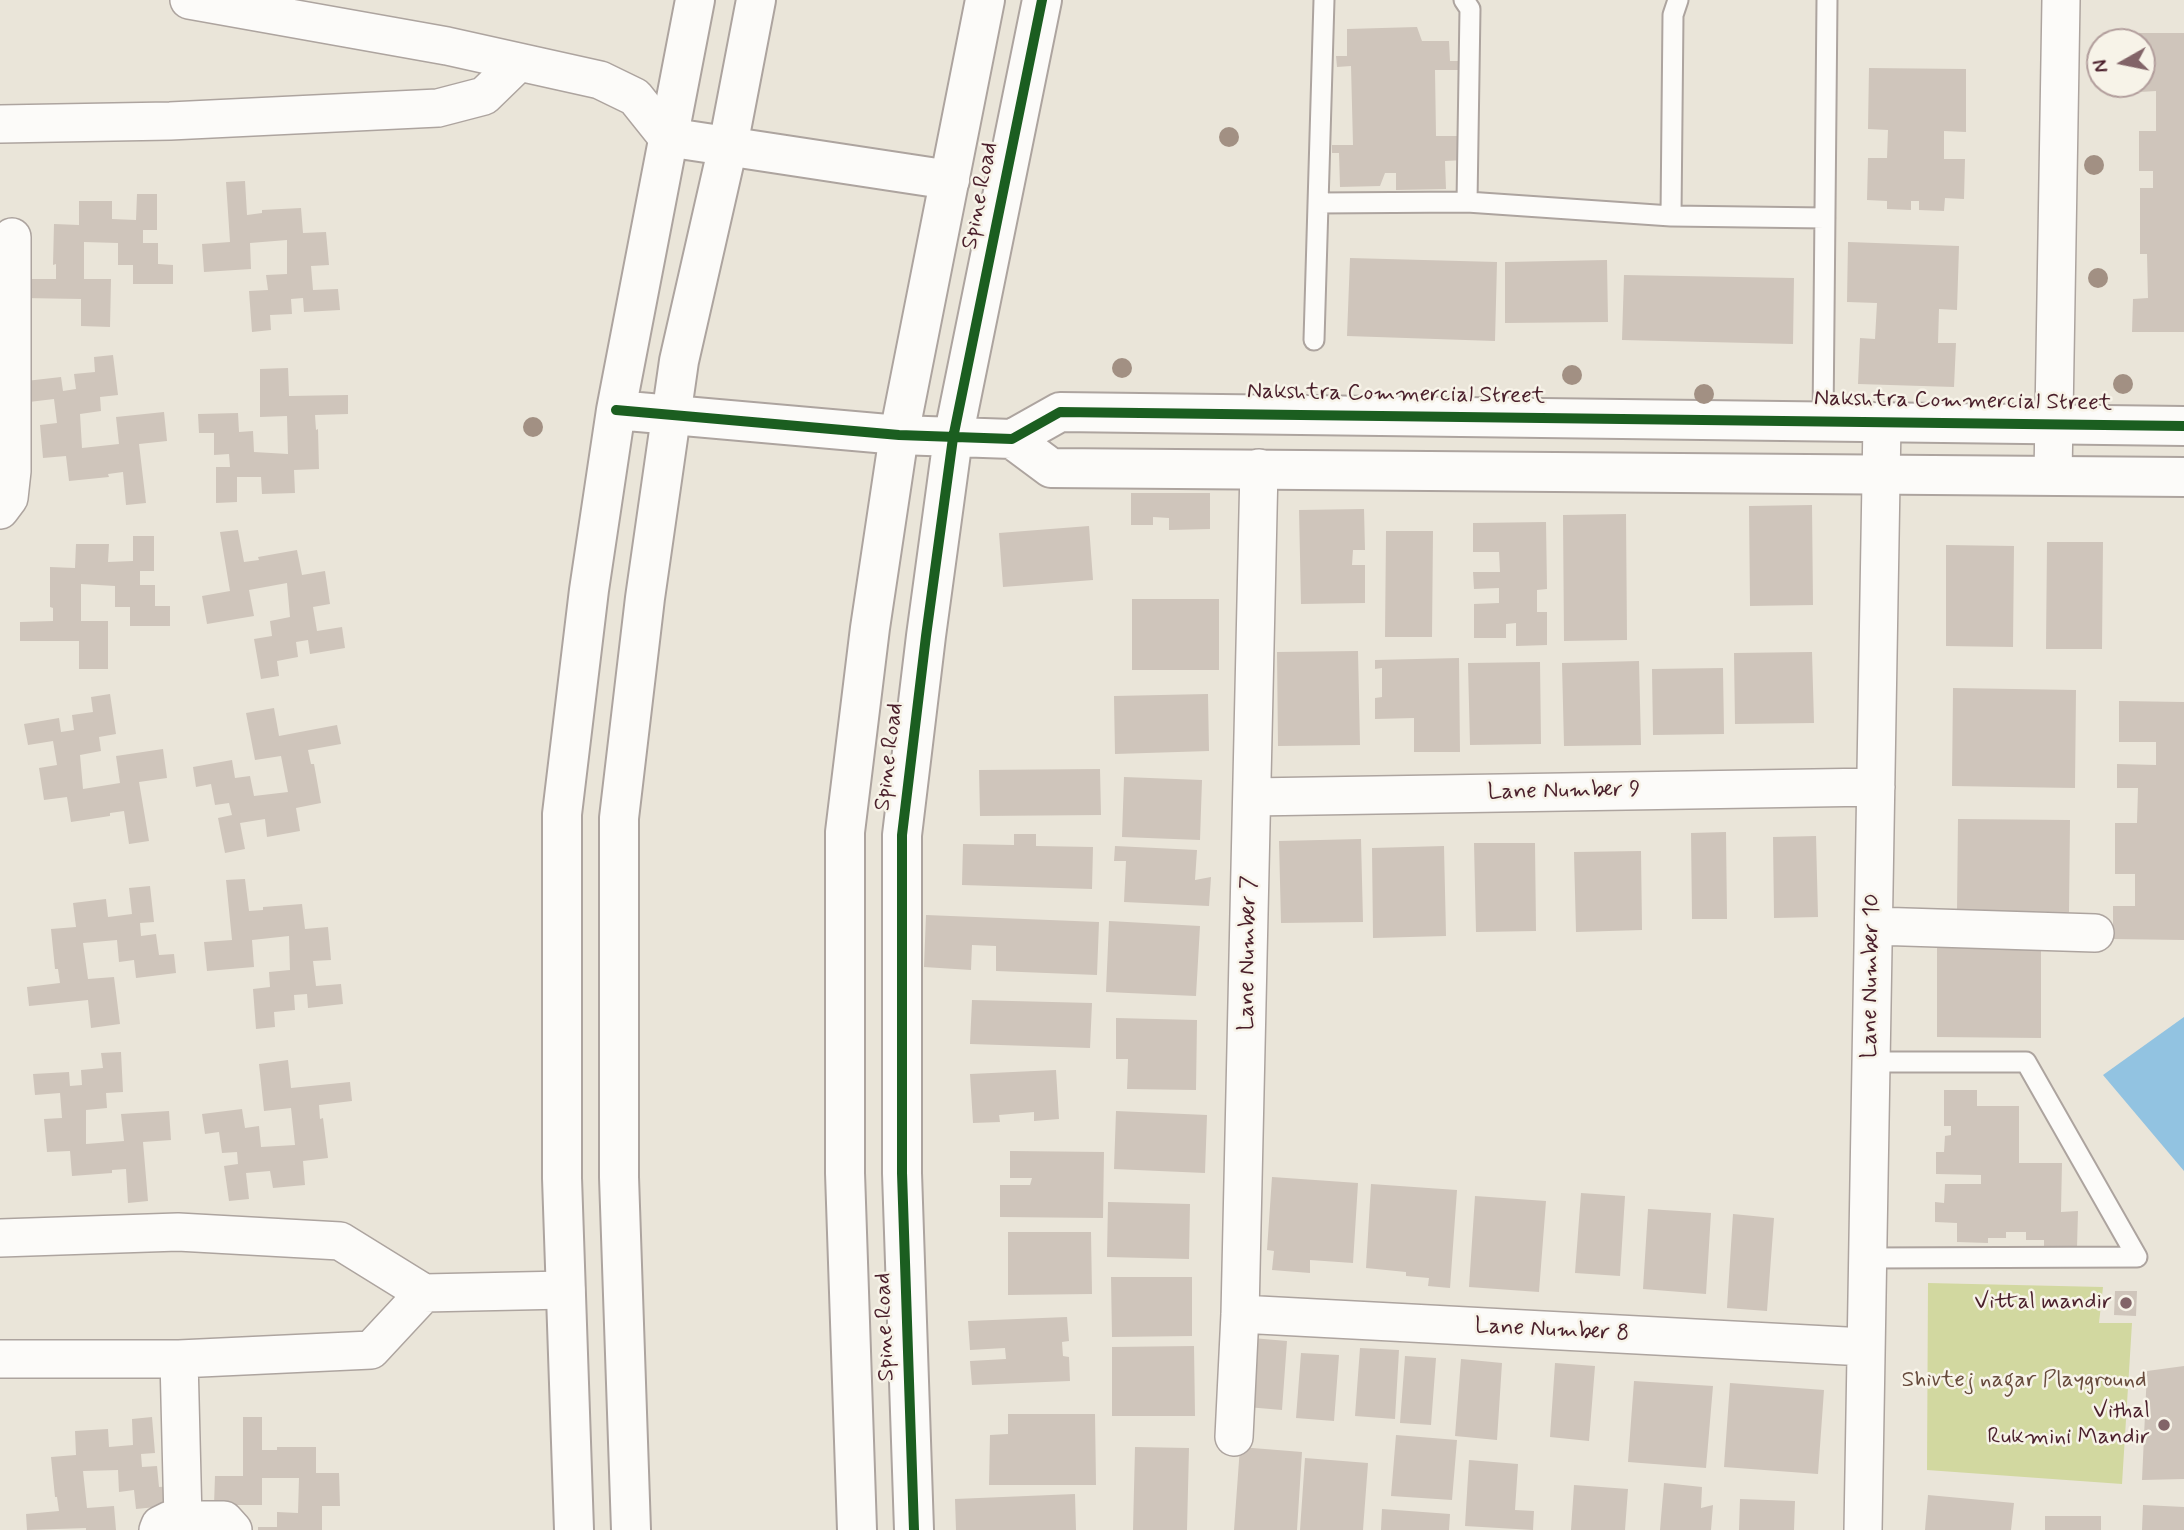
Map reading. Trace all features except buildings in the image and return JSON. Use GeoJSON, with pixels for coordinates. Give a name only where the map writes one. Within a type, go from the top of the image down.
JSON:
{"type":"FeatureCollection","features":[{"type":"Feature","properties":{"kind":"street"},"geometry":{"type":"LineString","coordinates":[[189,0],[447,46],[600,80],[635,97],[667,137],[950,180]]}},
{"type":"Feature","properties":{"kind":"street"},"geometry":{"type":"LineString","coordinates":[[574,1530],[562,1178],[562,814],[589,590],[616,410],[695,0]]}},
{"type":"Feature","properties":{"kind":"street"},"geometry":{"type":"LineString","coordinates":[[631,1530],[619,1177],[619,818],[645,598],[679,361],[728,146],[756,0]]}},
{"type":"Feature","properties":{"kind":"street","name":"Spine Road"},"geometry":{"type":"LineString","coordinates":[[857,1530],[845,1173],[845,832],[870,628],[899,435],[985,0]]}},
{"type":"Feature","properties":{"kind":"street","name":"Spine Road"},"geometry":{"type":"LineString","coordinates":[[914,1530],[902,1173],[902,835],[953,438],[1042,0]]}},
{"type":"Feature","properties":{"kind":"street"},"geometry":{"type":"LineString","coordinates":[[2053,476],[2061,0]]}},
{"type":"Feature","properties":{"kind":"street"},"geometry":{"type":"LineString","coordinates":[[0,124],[170,121],[438,108],[484,96],[519,62]]}},
{"type":"Feature","properties":{"kind":"street"},"geometry":{"type":"LineString","coordinates":[[0,510],[9,498],[12,471],[12,237]]}},
{"type":"Feature","properties":{"kind":"street"},"geometry":{"type":"LineString","coordinates":[[616,410],[899,435],[1012,439],[1051,468],[2184,477]]}},
{"type":"Feature","properties":{"kind":"street","name":"Nakshtra Commercial Street"},"geometry":{"type":"LineString","coordinates":[[1012,439],[1060,412],[2184,426]]}},
{"type":"Feature","properties":{"kind":"street","name":"Lane Number 10"},"geometry":{"type":"LineString","coordinates":[[1863,1530],[1882,422]]}},
{"type":"Feature","properties":{"kind":"street","name":"Lane Number 7"},"geometry":{"type":"LineString","coordinates":[[1234,1437],[1240,1314],[1259,468]]}},
{"type":"Feature","properties":{"kind":"street","name":"Lane Number 9"},"geometry":{"type":"LineString","coordinates":[[1252,797],[1876,787]]}},
{"type":"Feature","properties":{"kind":"street"},"geometry":{"type":"LineString","coordinates":[[1874,926],[2095,933]]}},
{"type":"Feature","properties":{"kind":"street"},"geometry":{"type":"LineString","coordinates":[[0,1238],[178,1232],[340,1241],[424,1293],[566,1290]]}},
{"type":"Feature","properties":{"kind":"street"},"geometry":{"type":"LineString","coordinates":[[0,1359],[179,1359],[371,1350],[424,1293]]}},
{"type":"Feature","properties":{"kind":"street","name":"Lane Number 8"},"geometry":{"type":"LineString","coordinates":[[1240,1314],[1865,1347]]}},
{"type":"Feature","properties":{"kind":"street"},"geometry":{"type":"LineString","coordinates":[[179,1359],[171,1525],[224,1520],[233,1530]]}},
{"type":"Feature","properties":{"kind":"lane"},"geometry":{"type":"LineString","coordinates":[[1314,340],[1324,0]]}},
{"type":"Feature","properties":{"kind":"lane"},"geometry":{"type":"LineString","coordinates":[[1464,0],[1470,9],[1467,202]]}},
{"type":"Feature","properties":{"kind":"lane"},"geometry":{"type":"LineString","coordinates":[[1671,216],[1673,15],[1678,0]]}},
{"type":"Feature","properties":{"kind":"lane"},"geometry":{"type":"LineString","coordinates":[[1823,422],[1827,0]]}},
{"type":"Feature","properties":{"kind":"lane"},"geometry":{"type":"LineString","coordinates":[[1318,203],[1467,202],[1671,216],[1825,218]]}},
{"type":"Feature","properties":{"kind":"lane"},"geometry":{"type":"LineString","coordinates":[[1867,1258],[2137,1257],[2026,1062],[1871,1062]]}},
{"type":"Feature","properties":{"kind":"green space","name":"Shivtej nagar Playground"},"geometry":{"type":"Polygon","coordinates":[[[1928,1283],[2103,1287],[2099,1323],[2132,1323],[2122,1484],[1927,1470],[1928,1283]]]}},
{"type":"Feature","properties":{"kind":"water"},"geometry":{"type":"Polygon","coordinates":[[[2184,1017],[2184,1171],[2103,1075],[2184,1017]]]}},
{"type":"Feature","properties":{"kind":"cycle path"},"geometry":{"type":"LineString","coordinates":[[914,1530],[902,1173],[902,835],[953,438],[1042,0]]}},
{"type":"Feature","properties":{"kind":"cycle path"},"geometry":{"type":"LineString","coordinates":[[616,410],[899,435],[1012,439],[1060,412],[2184,426]]}},
{"type":"Feature","properties":{"kind":"place","name":"Vittal mandir"},"geometry":{"type":"Point","coordinates":[2126,1303]}},
{"type":"Feature","properties":{"kind":"place","name":"Vithal Rukmini Mandir"},"geometry":{"type":"Point","coordinates":[2164,1425]}}]}
